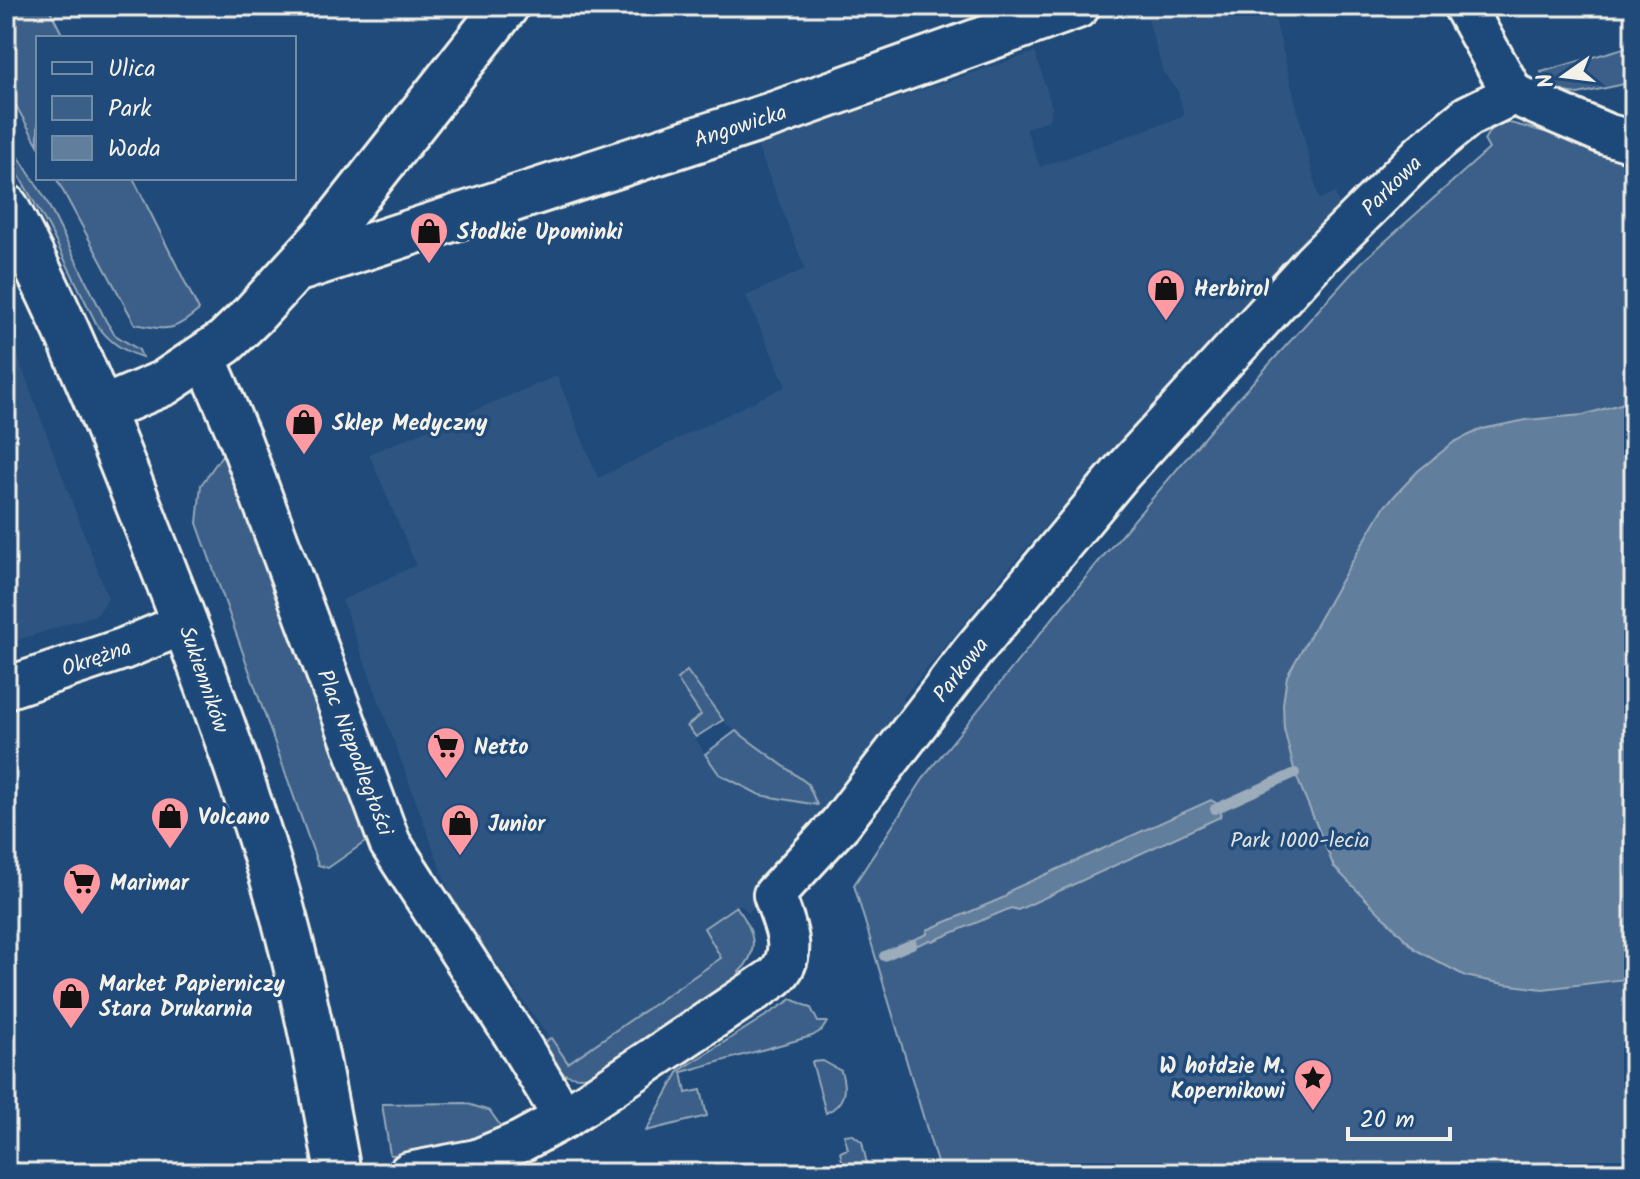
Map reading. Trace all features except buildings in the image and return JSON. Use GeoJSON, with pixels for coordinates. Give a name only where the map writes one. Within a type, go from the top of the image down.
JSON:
{"type":"FeatureCollection","features":[{"type":"Feature","properties":{"kind":"street"},"geometry":{"type":"LineString","coordinates":[[103,409],[164,383],[225,342],[253,315],[358,195],[506,6]]}},
{"type":"Feature","properties":{"kind":"street","name":"Angowicka"},"geometry":{"type":"LineString","coordinates":[[295,270],[775,114],[1077,6]]}},
{"type":"Feature","properties":{"kind":"street"},"geometry":{"type":"LineString","coordinates":[[1464,6],[1513,94],[1582,125],[1634,142]]}},
{"type":"Feature","properties":{"kind":"street","name":"Parkowa"},"geometry":{"type":"LineString","coordinates":[[409,1173],[477,1160],[520,1142],[564,1118],[784,970],[789,939],[774,895],[840,824],[973,651],[1122,472],[1302,274],[1423,153],[1468,116],[1513,94]]}},
{"type":"Feature","properties":{"kind":"street"},"geometry":{"type":"LineString","coordinates":[[358,195],[376,219],[401,235]]}},
{"type":"Feature","properties":{"kind":"street","name":"Sukienników"},"geometry":{"type":"LineString","coordinates":[[6,207],[44,278],[103,409],[186,623],[279,900],[319,1070],[338,1173]]}},
{"type":"Feature","properties":{"kind":"street","name":"Plac Niepodległości"},"geometry":{"type":"LineString","coordinates":[[205,357],[240,439],[390,843],[564,1118]]}},
{"type":"Feature","properties":{"kind":"street","name":"Okrężna"},"geometry":{"type":"LineString","coordinates":[[6,688],[123,649],[186,623]]}},
{"type":"Feature","properties":{"kind":"shaded area"},"geometry":{"type":"Polygon","coordinates":[[[1196,6],[1272,6],[1319,199],[1335,193],[1343,218],[1314,231],[1133,425],[1010,567],[902,699],[907,704],[749,913],[740,904],[705,928],[721,958],[567,1063],[453,902],[342,600],[416,565],[369,454],[557,376],[598,478],[786,386],[746,296],[805,269],[757,145],[1035,52],[1052,107],[1049,120],[1026,128],[1040,167],[1184,116],[1178,91],[1163,72],[1148,19],[1196,6]],[[687,672],[701,716],[688,726],[705,754],[808,784],[727,725],[687,672]]]}},
{"type":"Feature","properties":{"kind":"shaded area"},"geometry":{"type":"Polygon","coordinates":[[[6,325],[108,598],[98,614],[6,644],[6,325]]]}},
{"type":"Feature","properties":{"kind":"green space"},"geometry":{"type":"Polygon","coordinates":[[[17,6],[48,6],[63,36],[36,36],[36,141],[6,88],[6,11],[17,6]]]}},
{"type":"Feature","properties":{"kind":"green space"},"geometry":{"type":"Polygon","coordinates":[[[1634,45],[1634,82],[1578,94],[1551,90],[1541,72],[1634,45]]]}},
{"type":"Feature","properties":{"kind":"green space","name":"Park 1000-lecia"},"geometry":{"type":"Polygon","coordinates":[[[1506,122],[1634,155],[1634,1173],[940,1173],[854,885],[927,773],[1095,566],[1223,415],[1362,262],[1489,149],[1484,140],[1490,130],[1506,122]]]}},
{"type":"Feature","properties":{"kind":"green space"},"geometry":{"type":"Polygon","coordinates":[[[6,137],[45,198],[106,321],[115,335],[139,350],[142,357],[116,345],[97,325],[49,228],[6,153],[6,137]]]}},
{"type":"Feature","properties":{"kind":"green space"},"geometry":{"type":"Polygon","coordinates":[[[57,180],[134,180],[199,310],[182,323],[169,328],[135,324],[57,180]]]}},
{"type":"Feature","properties":{"kind":"green space"},"geometry":{"type":"Polygon","coordinates":[[[227,448],[297,654],[368,840],[328,868],[318,865],[197,523],[201,485],[227,448]]]}},
{"type":"Feature","properties":{"kind":"green space"},"geometry":{"type":"Polygon","coordinates":[[[687,671],[723,720],[696,737],[687,726],[701,715],[677,679],[687,671]]]}},
{"type":"Feature","properties":{"kind":"green space"},"geometry":{"type":"Polygon","coordinates":[[[736,731],[808,784],[817,805],[760,795],[719,774],[705,754],[736,731]]]}},
{"type":"Feature","properties":{"kind":"green space"},"geometry":{"type":"Polygon","coordinates":[[[736,906],[747,923],[753,948],[739,972],[743,979],[599,1074],[570,1076],[551,1062],[539,1045],[551,1038],[568,1063],[721,958],[704,928],[736,906]]]}},
{"type":"Feature","properties":{"kind":"green space"},"geometry":{"type":"Polygon","coordinates":[[[792,999],[811,1008],[818,1022],[827,1022],[822,1030],[812,1036],[682,1072],[686,1093],[701,1090],[707,1116],[646,1131],[679,1071],[792,999]]]}},
{"type":"Feature","properties":{"kind":"green space"},"geometry":{"type":"Polygon","coordinates":[[[823,1061],[841,1071],[844,1084],[841,1101],[826,1113],[812,1062],[823,1061]]]}},
{"type":"Feature","properties":{"kind":"green space"},"geometry":{"type":"Polygon","coordinates":[[[465,1103],[490,1111],[504,1131],[428,1154],[390,1155],[382,1104],[465,1103]]]}},
{"type":"Feature","properties":{"kind":"green space"},"geometry":{"type":"Polygon","coordinates":[[[852,1134],[862,1142],[869,1173],[845,1173],[840,1152],[848,1149],[844,1135],[852,1134]]]}},
{"type":"Feature","properties":{"kind":"water"},"geometry":{"type":"Polygon","coordinates":[[[1634,400],[1634,1012],[1625,979],[1543,989],[1504,984],[1465,976],[1416,950],[1334,867],[1295,773],[1284,729],[1283,704],[1287,676],[1335,591],[1384,507],[1418,471],[1454,442],[1482,429],[1526,420],[1583,415],[1634,400]]]}},
{"type":"Feature","properties":{"kind":"water"},"geometry":{"type":"Polygon","coordinates":[[[1211,800],[1218,804],[1223,802],[1226,808],[1220,817],[1018,910],[1011,908],[900,952],[898,946],[927,934],[927,930],[1005,897],[1011,890],[1211,800]]]}},
{"type":"Feature","properties":{"kind":"waterway"},"geometry":{"type":"LineString","coordinates":[[1215,809],[1295,773]]}},
{"type":"Feature","properties":{"kind":"waterway"},"geometry":{"type":"LineString","coordinates":[[884,956],[912,944]]}},
{"type":"Feature","properties":{"kind":"place","name":"Słodkie Upominki"},"geometry":{"type":"Point","coordinates":[429,265]}},
{"type":"Feature","properties":{"kind":"place","name":"Herbirol"},"geometry":{"type":"Point","coordinates":[1166,322]}},
{"type":"Feature","properties":{"kind":"place","name":"Sklep Medyczny"},"geometry":{"type":"Point","coordinates":[304,456]}},
{"type":"Feature","properties":{"kind":"place","name":"Netto"},"geometry":{"type":"Point","coordinates":[446,780]}},
{"type":"Feature","properties":{"kind":"place","name":"Volcano"},"geometry":{"type":"Point","coordinates":[170,850]}},
{"type":"Feature","properties":{"kind":"place","name":"Junior"},"geometry":{"type":"Point","coordinates":[460,857]}},
{"type":"Feature","properties":{"kind":"place","name":"Marimar"},"geometry":{"type":"Point","coordinates":[82,916]}},
{"type":"Feature","properties":{"kind":"place","name":"Market Papierniczy Stara Drukarnia"},"geometry":{"type":"Point","coordinates":[71,1030]}},
{"type":"Feature","properties":{"kind":"place","name":"W hołdzie M. Kopernikowi"},"geometry":{"type":"Point","coordinates":[1313,1112]}}]}
